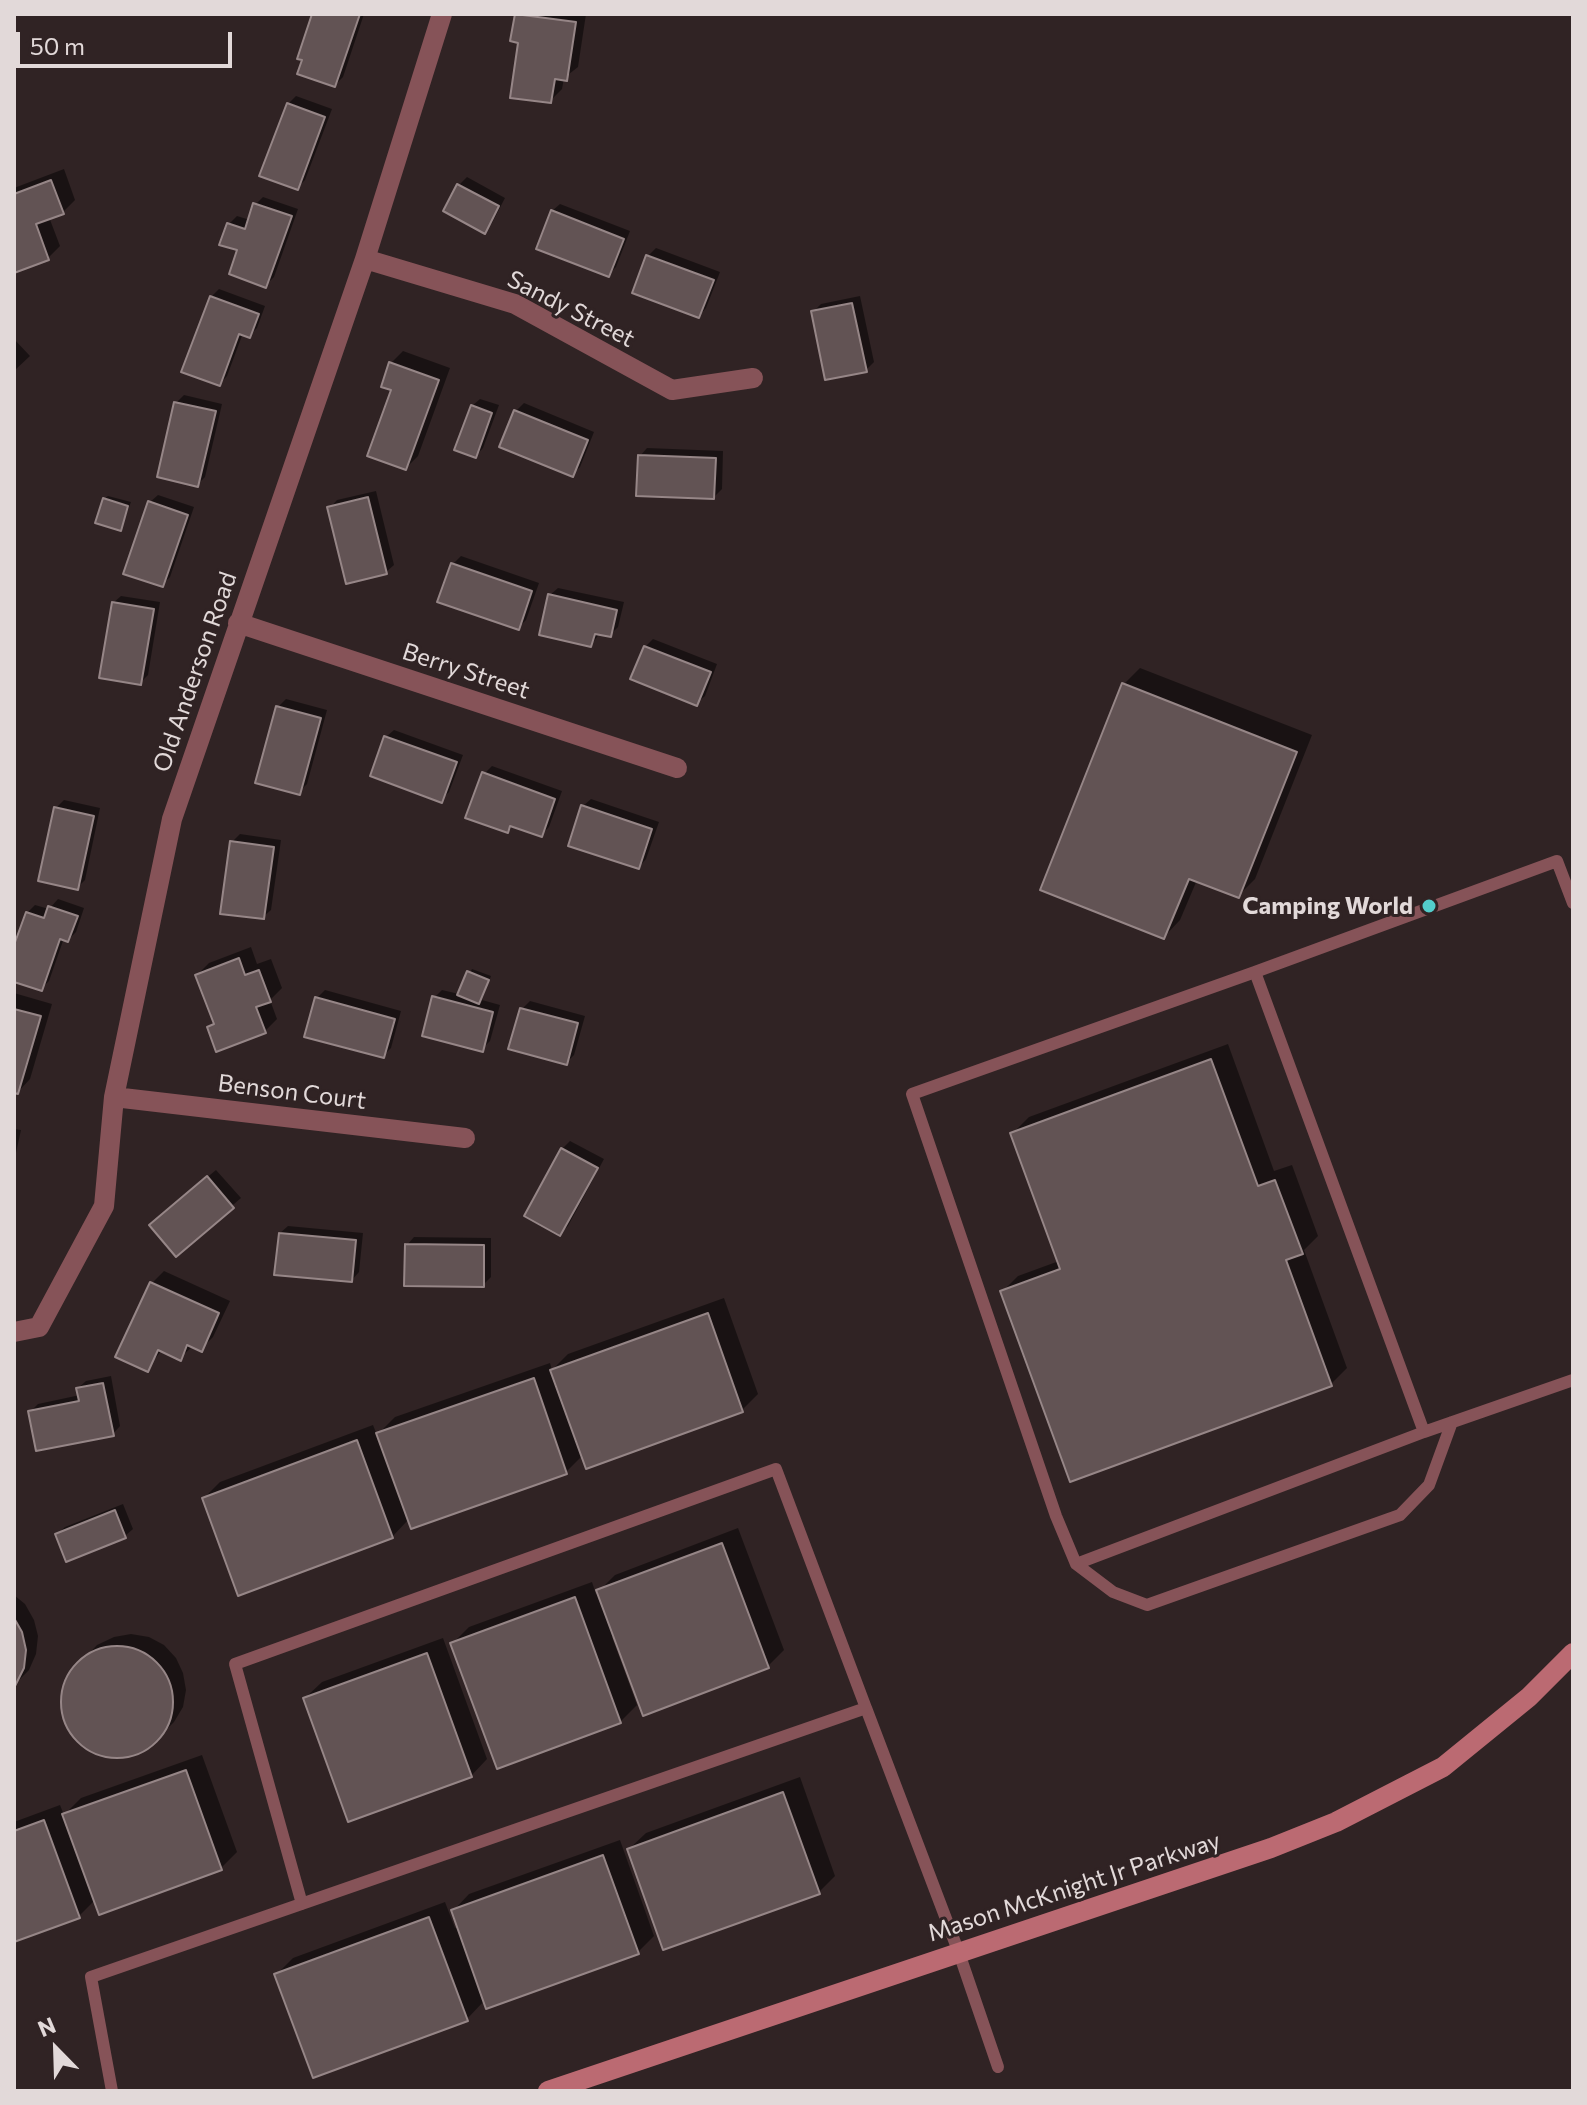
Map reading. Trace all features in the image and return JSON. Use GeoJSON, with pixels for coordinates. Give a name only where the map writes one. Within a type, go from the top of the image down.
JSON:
{"type":"FeatureCollection","features":[{"type":"Feature","properties":{"kind":"main road","name":"Mason McKnight Jr Parkway"},"geometry":{"type":"LineString","coordinates":[[548,2091],[1271,1848],[1336,1822],[1386,1799],[1455,1758],[1529,1697],[1573,1653]]}},
{"type":"Feature","properties":{"kind":"street","name":"Old Anderson Road"},"geometry":{"type":"LineString","coordinates":[[14,1332],[39,1327],[104,1206],[114,1097],[172,819],[365,259],[442,14]]}},
{"type":"Feature","properties":{"kind":"street","name":"Sandy Street"},"geometry":{"type":"LineString","coordinates":[[365,259],[515,304],[672,390],[753,378]]}},
{"type":"Feature","properties":{"kind":"street","name":"Berry Street"},"geometry":{"type":"LineString","coordinates":[[238,623],[677,768]]}},
{"type":"Feature","properties":{"kind":"street","name":"Benson Court"},"geometry":{"type":"LineString","coordinates":[[114,1097],[465,1138]]}},
{"type":"Feature","properties":{"kind":"lane"},"geometry":{"type":"LineString","coordinates":[[1452,1422],[1429,1485],[1400,1515],[1147,1605],[1113,1592],[1076,1564],[1056,1516],[912,1094],[1557,861],[1573,903]]}},
{"type":"Feature","properties":{"kind":"lane"},"geometry":{"type":"LineString","coordinates":[[1255,972],[1424,1432]]}},
{"type":"Feature","properties":{"kind":"lane"},"geometry":{"type":"LineString","coordinates":[[1076,1564],[1424,1432],[1573,1380]]}},
{"type":"Feature","properties":{"kind":"lane"},"geometry":{"type":"LineString","coordinates":[[302,1904],[235,1664],[776,1469],[959,1953],[998,2067]]}},
{"type":"Feature","properties":{"kind":"lane"},"geometry":{"type":"LineString","coordinates":[[112,2091],[91,1977],[866,1708]]}},
{"type":"Feature","properties":{"kind":"building"},"geometry":{"type":"Polygon","coordinates":[[[312,14],[360,14],[335,87],[297,74],[302,60],[297,59],[312,14]]]}},
{"type":"Feature","properties":{"kind":"building"},"geometry":{"type":"Polygon","coordinates":[[[515,14],[576,22],[567,81],[555,79],[551,103],[510,98],[518,43],[510,41],[515,14]]]}},
{"type":"Feature","properties":{"kind":"building"},"geometry":{"type":"Polygon","coordinates":[[[287,103],[325,117],[298,190],[259,176],[287,103]]]}},
{"type":"Feature","properties":{"kind":"building"},"geometry":{"type":"Polygon","coordinates":[[[51,180],[64,214],[36,224],[49,260],[14,273],[14,194],[51,180]]]}},
{"type":"Feature","properties":{"kind":"building"},"geometry":{"type":"Polygon","coordinates":[[[457,184],[499,206],[485,234],[443,211],[457,184]]]}},
{"type":"Feature","properties":{"kind":"building"},"geometry":{"type":"Polygon","coordinates":[[[253,203],[292,216],[266,288],[229,274],[237,250],[219,245],[227,223],[245,229],[253,203]]]}},
{"type":"Feature","properties":{"kind":"building"},"geometry":{"type":"Polygon","coordinates":[[[551,210],[624,239],[609,277],[536,249],[551,210]]]}},
{"type":"Feature","properties":{"kind":"building"},"geometry":{"type":"Polygon","coordinates":[[[646,255],[714,280],[699,318],[632,293],[646,255]]]}},
{"type":"Feature","properties":{"kind":"building"},"geometry":{"type":"Polygon","coordinates":[[[210,296],[259,314],[250,338],[239,334],[220,386],[181,372],[210,296]]]}},
{"type":"Feature","properties":{"kind":"building"},"geometry":{"type":"Polygon","coordinates":[[[852,303],[867,372],[825,380],[811,311],[852,303]]]}},
{"type":"Feature","properties":{"kind":"building"},"geometry":{"type":"Polygon","coordinates":[[[389,362],[439,380],[406,470],[367,456],[391,390],[381,387],[389,362]]]}},
{"type":"Feature","properties":{"kind":"building"},"geometry":{"type":"Polygon","coordinates":[[[174,402],[216,411],[198,487],[157,477],[174,402]]]}},
{"type":"Feature","properties":{"kind":"building"},"geometry":{"type":"Polygon","coordinates":[[[471,405],[492,413],[476,458],[454,450],[471,405]]]}},
{"type":"Feature","properties":{"kind":"building"},"geometry":{"type":"Polygon","coordinates":[[[514,410],[588,440],[573,477],[499,447],[514,410]]]}},
{"type":"Feature","properties":{"kind":"building"},"geometry":{"type":"Polygon","coordinates":[[[638,455],[716,458],[714,499],[636,496],[638,455]]]}},
{"type":"Feature","properties":{"kind":"building"},"geometry":{"type":"Polygon","coordinates":[[[368,497],[387,574],[346,584],[327,507],[368,497]]]}},
{"type":"Feature","properties":{"kind":"building"},"geometry":{"type":"Polygon","coordinates":[[[103,498],[128,506],[121,531],[95,523],[103,498]]]}},
{"type":"Feature","properties":{"kind":"building"},"geometry":{"type":"Polygon","coordinates":[[[148,501],[188,515],[163,587],[123,574],[148,501]]]}},
{"type":"Feature","properties":{"kind":"building"},"geometry":{"type":"Polygon","coordinates":[[[451,563],[532,591],[519,630],[437,602],[451,563]]]}},
{"type":"Feature","properties":{"kind":"building"},"geometry":{"type":"Polygon","coordinates":[[[548,594],[617,610],[611,637],[595,634],[591,647],[539,635],[548,594]]]}},
{"type":"Feature","properties":{"kind":"building"},"geometry":{"type":"Polygon","coordinates":[[[112,602],[154,609],[141,685],[99,678],[112,602]]]}},
{"type":"Feature","properties":{"kind":"building"},"geometry":{"type":"Polygon","coordinates":[[[644,646],[711,672],[697,706],[630,679],[644,646]]]}},
{"type":"Feature","properties":{"kind":"building"},"geometry":{"type":"Polygon","coordinates":[[[1122,683],[1297,752],[1239,898],[1189,879],[1164,939],[1040,890],[1122,683]]]}},
{"type":"Feature","properties":{"kind":"building"},"geometry":{"type":"Polygon","coordinates":[[[276,706],[321,718],[300,795],[255,783],[276,706]]]}},
{"type":"Feature","properties":{"kind":"building"},"geometry":{"type":"Polygon","coordinates":[[[384,736],[457,762],[442,803],[370,776],[384,736]]]}},
{"type":"Feature","properties":{"kind":"building"},"geometry":{"type":"Polygon","coordinates":[[[482,772],[555,799],[542,837],[510,826],[508,833],[465,818],[482,772]]]}},
{"type":"Feature","properties":{"kind":"building"},"geometry":{"type":"Polygon","coordinates":[[[581,805],[652,829],[639,869],[568,846],[581,805]]]}},
{"type":"Feature","properties":{"kind":"building"},"geometry":{"type":"Polygon","coordinates":[[[54,807],[94,816],[78,890],[38,881],[54,807]]]}},
{"type":"Feature","properties":{"kind":"building"},"geometry":{"type":"Polygon","coordinates":[[[230,841],[274,847],[264,919],[220,914],[230,841]]]}},
{"type":"Feature","properties":{"kind":"building"},"geometry":{"type":"Polygon","coordinates":[[[48,906],[78,916],[68,942],[60,939],[42,991],[14,982],[14,945],[26,912],[44,918],[48,906]]]}},
{"type":"Feature","properties":{"kind":"building"},"geometry":{"type":"Polygon","coordinates":[[[239,958],[245,975],[259,970],[271,1002],[256,1007],[266,1033],[216,1052],[207,1027],[214,1024],[195,975],[239,958]]]}},
{"type":"Feature","properties":{"kind":"building"},"geometry":{"type":"Polygon","coordinates":[[[467,971],[489,980],[479,1004],[457,995],[467,971]]]}},
{"type":"Feature","properties":{"kind":"building"},"geometry":{"type":"Polygon","coordinates":[[[432,996],[493,1012],[483,1052],[422,1036],[432,996]]]}},
{"type":"Feature","properties":{"kind":"building"},"geometry":{"type":"Polygon","coordinates":[[[315,997],[395,1019],[384,1058],[304,1037],[315,997]]]}},
{"type":"Feature","properties":{"kind":"building"},"geometry":{"type":"Polygon","coordinates":[[[520,1008],[578,1023],[567,1065],[508,1049],[520,1008]]]}},
{"type":"Feature","properties":{"kind":"building"},"geometry":{"type":"Polygon","coordinates":[[[14,1009],[41,1016],[18,1094],[14,1093],[14,1009]]]}},
{"type":"Feature","properties":{"kind":"building"},"geometry":{"type":"Polygon","coordinates":[[[1211,1059],[1258,1186],[1275,1180],[1303,1254],[1286,1260],[1332,1386],[1070,1482],[1000,1291],[1060,1269],[1010,1133],[1211,1059]]]}},
{"type":"Feature","properties":{"kind":"building"},"geometry":{"type":"Polygon","coordinates":[[[561,1148],[598,1168],[560,1236],[524,1216],[561,1148]]]}},
{"type":"Feature","properties":{"kind":"building"},"geometry":{"type":"Polygon","coordinates":[[[207,1176],[234,1208],[176,1257],[149,1225],[207,1176]]]}},
{"type":"Feature","properties":{"kind":"building"},"geometry":{"type":"Polygon","coordinates":[[[279,1233],[356,1240],[352,1282],[274,1275],[279,1233]]]}},
{"type":"Feature","properties":{"kind":"building"},"geometry":{"type":"Polygon","coordinates":[[[405,1244],[484,1245],[484,1287],[404,1286],[405,1244]]]}},
{"type":"Feature","properties":{"kind":"building"},"geometry":{"type":"Polygon","coordinates":[[[150,1282],[219,1313],[202,1352],[187,1345],[181,1361],[158,1350],[148,1372],[115,1357],[150,1282]]]}},
{"type":"Feature","properties":{"kind":"building"},"geometry":{"type":"Polygon","coordinates":[[[708,1313],[743,1412],[586,1469],[550,1370],[708,1313]]]}},
{"type":"Feature","properties":{"kind":"building"},"geometry":{"type":"Polygon","coordinates":[[[534,1378],[567,1474],[411,1529],[376,1433],[534,1378]]]}},
{"type":"Feature","properties":{"kind":"building"},"geometry":{"type":"Polygon","coordinates":[[[103,1383],[114,1436],[36,1451],[28,1411],[79,1401],[76,1388],[103,1383]]]}},
{"type":"Feature","properties":{"kind":"building"},"geometry":{"type":"Polygon","coordinates":[[[357,1440],[393,1538],[238,1596],[202,1498],[357,1440]]]}},
{"type":"Feature","properties":{"kind":"building"},"geometry":{"type":"Polygon","coordinates":[[[115,1510],[126,1538],[66,1562],[55,1534],[115,1510]]]}},
{"type":"Feature","properties":{"kind":"building"},"geometry":{"type":"Polygon","coordinates":[[[722,1543],[769,1668],[643,1716],[596,1590],[722,1543]]]}},
{"type":"Feature","properties":{"kind":"building"},"geometry":{"type":"Polygon","coordinates":[[[575,1597],[621,1723],[497,1769],[450,1643],[575,1597]]]}},
{"type":"Feature","properties":{"kind":"building"},"geometry":{"type":"Polygon","coordinates":[[[14,1618],[22,1632],[26,1650],[24,1668],[14,1688],[14,1618]]]}},
{"type":"Feature","properties":{"kind":"building"},"geometry":{"type":"Polygon","coordinates":[[[117,1646],[139,1650],[157,1662],[169,1680],[173,1702],[169,1724],[157,1742],[139,1754],[117,1758],[95,1754],[77,1742],[65,1724],[61,1702],[65,1680],[77,1662],[95,1650],[117,1646]]]}},
{"type":"Feature","properties":{"kind":"building"},"geometry":{"type":"Polygon","coordinates":[[[427,1653],[472,1777],[348,1822],[303,1698],[427,1653]]]}},
{"type":"Feature","properties":{"kind":"building"},"geometry":{"type":"Polygon","coordinates":[[[186,1770],[222,1870],[99,1915],[62,1814],[186,1770]]]}},
{"type":"Feature","properties":{"kind":"building"},"geometry":{"type":"Polygon","coordinates":[[[783,1792],[820,1894],[663,1950],[627,1849],[783,1792]]]}},
{"type":"Feature","properties":{"kind":"building"},"geometry":{"type":"Polygon","coordinates":[[[44,1820],[80,1918],[14,1942],[14,1831],[44,1820]]]}},
{"type":"Feature","properties":{"kind":"building"},"geometry":{"type":"Polygon","coordinates":[[[603,1855],[639,1954],[486,2009],[451,1910],[603,1855]]]}},
{"type":"Feature","properties":{"kind":"building"},"geometry":{"type":"Polygon","coordinates":[[[429,1917],[468,2021],[313,2078],[274,1974],[429,1917]]]}},
{"type":"Feature","properties":{"kind":"place","name":"Camping World"},"geometry":{"type":"Point","coordinates":[1429,906]}}]}
